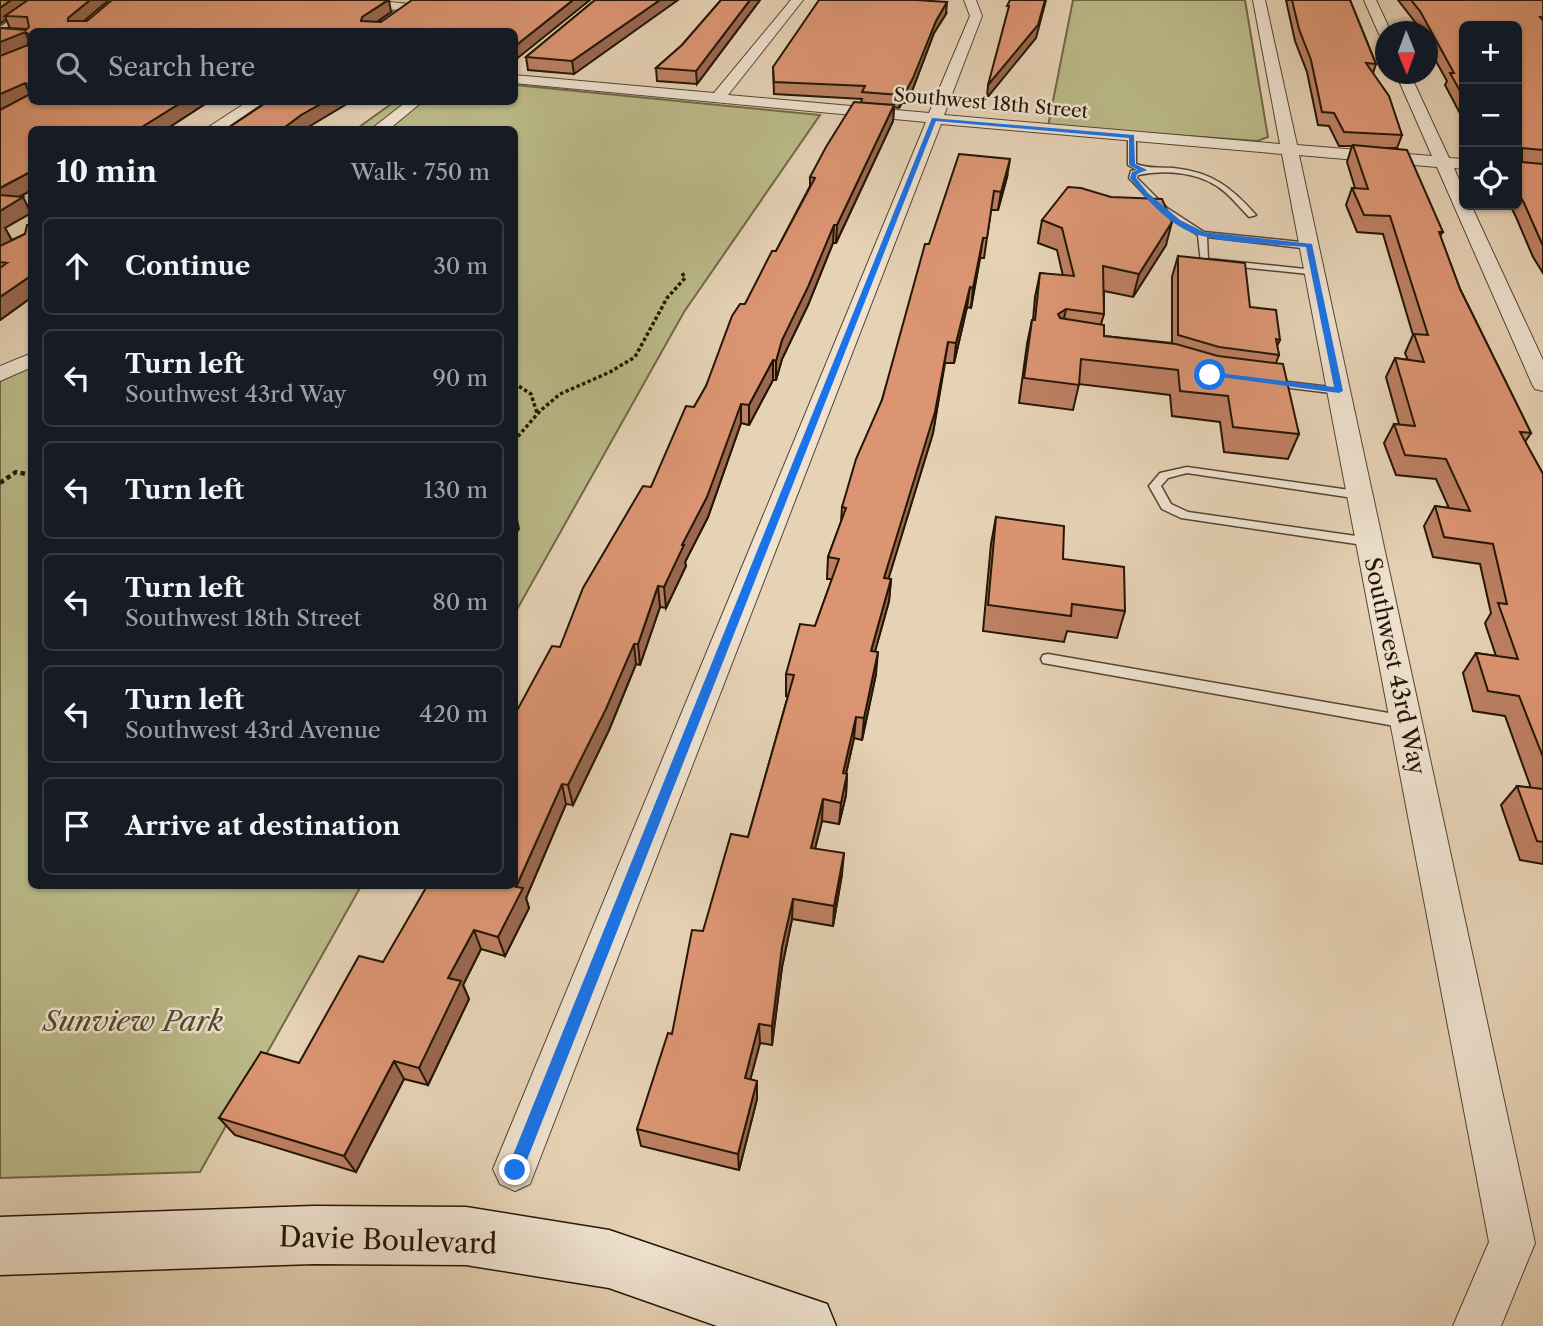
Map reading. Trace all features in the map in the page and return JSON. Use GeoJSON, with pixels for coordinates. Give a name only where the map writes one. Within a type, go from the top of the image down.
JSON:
{"type":"FeatureCollection","features":[{"type":"Feature","properties":{"kind":"main road","name":"Davie Boulevard"},"geometry":{"type":"LineString","coordinates":[[0,1246],[313,1235],[466,1236],[609,1259],[805,1326]]}},
{"type":"Feature","properties":{"kind":"street"},"geometry":{"type":"LineString","coordinates":[[327,0],[418,4]]}},
{"type":"Feature","properties":{"kind":"street"},"geometry":{"type":"LineString","coordinates":[[718,98],[797,0]]}},
{"type":"Feature","properties":{"kind":"street"},"geometry":{"type":"LineString","coordinates":[[515,1170],[976,16],[970,0]]}},
{"type":"Feature","properties":{"kind":"street","name":"Southwest 43rd Way"},"geometry":{"type":"LineString","coordinates":[[1259,0],[1512,1243],[1477,1326]]}},
{"type":"Feature","properties":{"kind":"street"},"geometry":{"type":"LineString","coordinates":[[1370,0],[1379,21]]}},
{"type":"Feature","properties":{"kind":"street"},"geometry":{"type":"LineString","coordinates":[[392,19],[418,4]]}},
{"type":"Feature","properties":{"kind":"street"},"geometry":{"type":"LineString","coordinates":[[0,32],[21,36]]}},
{"type":"Feature","properties":{"kind":"street","name":"Southwest 18th Street"},"geometry":{"type":"LineString","coordinates":[[518,79],[934,119],[1459,164]]}},
{"type":"Feature","properties":{"kind":"street"},"geometry":{"type":"LineString","coordinates":[[1408,84],[1543,384]]}},
{"type":"Feature","properties":{"kind":"street"},"geometry":{"type":"LineString","coordinates":[[218,126],[252,105]]}},
{"type":"Feature","properties":{"kind":"street"},"geometry":{"type":"LineString","coordinates":[[382,126],[411,105]]}},
{"type":"Feature","properties":{"kind":"street"},"geometry":{"type":"LineString","coordinates":[[0,374],[28,361]]}},
{"type":"Feature","properties":{"kind":"lane"},"geometry":{"type":"LineString","coordinates":[[0,32],[43,0]]}},
{"type":"Feature","properties":{"kind":"lane"},"geometry":{"type":"LineString","coordinates":[[1132,136],[1132,165],[1144,170],[1185,173],[1209,179],[1228,190],[1252,215]]}},
{"type":"Feature","properties":{"kind":"lane"},"geometry":{"type":"LineString","coordinates":[[1144,170],[1135,173],[1133,178],[1146,194],[1178,222],[1202,234],[1312,259]]}},
{"type":"Feature","properties":{"kind":"lane"},"geometry":{"type":"LineString","coordinates":[[1202,234],[1204,261],[1312,259]]}},
{"type":"Feature","properties":{"kind":"lane"},"geometry":{"type":"LineString","coordinates":[[1261,382],[1339,391]]}},
{"type":"Feature","properties":{"kind":"lane"},"geometry":{"type":"LineString","coordinates":[[1360,495],[1187,470],[1164,475],[1155,486],[1166,506],[1185,515],[1370,542]]}},
{"type":"Feature","properties":{"kind":"lane"},"geometry":{"type":"LineString","coordinates":[[1048,659],[1406,722]]}},
{"type":"Feature","properties":{"kind":"path"},"geometry":{"type":"LineString","coordinates":[[518,436],[560,394],[610,372],[635,357],[667,298],[685,278],[681,271]]}},
{"type":"Feature","properties":{"kind":"path"},"geometry":{"type":"LineString","coordinates":[[518,386],[531,394],[538,414]]}},
{"type":"Feature","properties":{"kind":"path"},"geometry":{"type":"LineString","coordinates":[[0,483],[16,472],[28,474]]}},
{"type":"Feature","properties":{"kind":"green space"},"geometry":{"type":"Polygon","coordinates":[[[1073,0],[1245,0],[1268,137],[1257,141],[1048,126],[1073,0]]]}},
{"type":"Feature","properties":{"kind":"green space"},"geometry":{"type":"Polygon","coordinates":[[[518,85],[820,115],[684,312],[518,608],[518,126],[361,126],[390,105],[518,105],[518,85]]]}},
{"type":"Feature","properties":{"kind":"green space","name":"Sunview Park"},"geometry":{"type":"Polygon","coordinates":[[[28,362],[28,889],[359,889],[200,1172],[0,1178],[0,381],[28,362]]]}},
{"type":"Feature","properties":{"kind":"building"},"geometry":{"type":"Polygon","coordinates":[[[0,0],[11,0],[0,8],[0,0]]]}},
{"type":"Feature","properties":{"kind":"building"},"geometry":{"type":"Polygon","coordinates":[[[28,0],[90,0],[68,18],[68,21],[87,21],[112,0],[388,0],[362,17],[361,21],[381,22],[412,0],[573,0],[518,44],[518,28],[28,28],[27,17],[5,16],[28,0]]]}},
{"type":"Feature","properties":{"kind":"building"},"geometry":{"type":"Polygon","coordinates":[[[595,0],[660,0],[572,61],[526,57],[595,0]]]}},
{"type":"Feature","properties":{"kind":"building"},"geometry":{"type":"Polygon","coordinates":[[[721,0],[750,0],[696,71],[656,68],[682,45],[721,0]]]}},
{"type":"Feature","properties":{"kind":"building"},"geometry":{"type":"Polygon","coordinates":[[[819,0],[947,2],[936,21],[913,78],[906,91],[903,90],[900,95],[862,92],[865,86],[774,82],[773,67],[819,0]]]}},
{"type":"Feature","properties":{"kind":"building"},"geometry":{"type":"Polygon","coordinates":[[[1010,0],[1045,0],[1038,25],[988,85],[1007,6],[1010,0]]]}},
{"type":"Feature","properties":{"kind":"building"},"geometry":{"type":"Polygon","coordinates":[[[1292,0],[1350,0],[1375,62],[1375,64],[1366,63],[1375,76],[1375,84],[1381,84],[1389,96],[1402,135],[1344,132],[1334,113],[1322,112],[1311,60],[1292,0]]]}},
{"type":"Feature","properties":{"kind":"building"},"geometry":{"type":"Polygon","coordinates":[[[1411,0],[1543,0],[1543,17],[1540,17],[1543,21],[1543,150],[1522,148],[1522,21],[1459,21],[1459,89],[1450,73],[1454,73],[1438,44],[1438,21],[1425,21],[1411,0]]]}},
{"type":"Feature","properties":{"kind":"building"},"geometry":{"type":"Polygon","coordinates":[[[0,28],[28,28],[28,34],[25,32],[0,42],[0,28]]]}},
{"type":"Feature","properties":{"kind":"building"},"geometry":{"type":"Polygon","coordinates":[[[28,45],[28,84],[25,83],[0,94],[0,56],[28,45]]]}},
{"type":"Feature","properties":{"kind":"building"},"geometry":{"type":"Polygon","coordinates":[[[28,95],[28,105],[177,105],[143,126],[28,126],[28,173],[0,188],[0,110],[28,95]]]}},
{"type":"Feature","properties":{"kind":"building"},"geometry":{"type":"Polygon","coordinates":[[[854,102],[894,105],[837,225],[834,225],[782,340],[776,361],[773,360],[749,405],[741,404],[707,497],[664,587],[658,586],[638,644],[634,644],[606,709],[568,785],[562,784],[518,883],[518,709],[552,646],[560,647],[583,588],[643,486],[651,487],[686,406],[694,407],[706,386],[732,316],[740,304],[745,304],[772,251],[776,251],[815,178],[810,177],[854,102]]]}},
{"type":"Feature","properties":{"kind":"building"},"geometry":{"type":"Polygon","coordinates":[[[262,105],[319,105],[286,126],[231,126],[262,105]]]}},
{"type":"Feature","properties":{"kind":"building"},"geometry":{"type":"Polygon","coordinates":[[[1353,145],[1407,150],[1443,232],[1439,232],[1460,289],[1531,433],[1520,432],[1543,474],[1543,757],[1519,696],[1488,691],[1476,653],[1518,659],[1498,603],[1507,604],[1493,544],[1444,537],[1435,506],[1470,511],[1446,459],[1405,455],[1394,424],[1415,426],[1395,358],[1424,362],[1414,334],[1428,335],[1390,216],[1364,215],[1352,188],[1368,189],[1353,145]]]}},
{"type":"Feature","properties":{"kind":"building"},"geometry":{"type":"Polygon","coordinates":[[[959,154],[1010,159],[1001,192],[994,191],[987,238],[983,238],[973,288],[970,287],[956,343],[948,342],[935,412],[884,578],[891,579],[871,651],[878,652],[864,718],[856,717],[843,773],[847,774],[841,803],[823,799],[811,848],[844,853],[834,906],[793,899],[782,947],[772,1026],[759,1024],[745,1078],[757,1081],[738,1154],[637,1129],[668,1033],[672,1034],[692,930],[703,931],[731,834],[748,837],[794,675],[786,674],[800,624],[815,626],[839,559],[828,557],[846,508],[842,507],[856,459],[882,400],[925,244],[929,244],[959,154]]]}},
{"type":"Feature","properties":{"kind":"building"},"geometry":{"type":"Polygon","coordinates":[[[1522,162],[1543,164],[1543,246],[1524,203],[1522,162]]]}},
{"type":"Feature","properties":{"kind":"building"},"geometry":{"type":"Polygon","coordinates":[[[1068,187],[1111,197],[1162,199],[1172,222],[1139,274],[1103,266],[1104,314],[1066,309],[1058,314],[1060,318],[1104,325],[1104,336],[1176,344],[1218,356],[1283,364],[1299,434],[1233,427],[1228,396],[1180,391],[1178,370],[1081,359],[1079,385],[1024,378],[1032,320],[1035,320],[1040,273],[1074,276],[1062,228],[1042,220],[1068,187]]]}},
{"type":"Feature","properties":{"kind":"building"},"geometry":{"type":"Polygon","coordinates":[[[0,195],[23,197],[0,211],[0,195]]]}},
{"type":"Feature","properties":{"kind":"building"},"geometry":{"type":"Polygon","coordinates":[[[28,225],[28,278],[0,297],[0,268],[7,263],[0,262],[0,246],[25,234],[28,225]]]}},
{"type":"Feature","properties":{"kind":"building"},"geometry":{"type":"Polygon","coordinates":[[[1178,256],[1245,263],[1250,307],[1276,310],[1279,355],[1219,347],[1178,335],[1178,256]]]}},
{"type":"Feature","properties":{"kind":"building"},"geometry":{"type":"Polygon","coordinates":[[[996,517],[1064,526],[1063,559],[1124,567],[1125,611],[1072,604],[1071,616],[988,605],[996,517]]]}},
{"type":"Feature","properties":{"kind":"building"},"geometry":{"type":"Polygon","coordinates":[[[1517,786],[1543,789],[1543,842],[1537,841],[1517,786]]]}},
{"type":"Feature","properties":{"kind":"building"},"geometry":{"type":"Polygon","coordinates":[[[523,888],[498,937],[474,930],[448,978],[461,981],[419,1068],[394,1061],[344,1156],[219,1118],[261,1052],[299,1063],[359,956],[383,962],[425,889],[523,888]]]}},
{"type":"Feature","properties":{"kind":"route"},"geometry":{"type":"LineString","coordinates":[[515,1170],[934,119],[1132,136],[1132,165],[1144,170],[1135,173],[1133,178],[1146,194],[1178,222],[1202,234],[1310,246],[1339,391],[1210,375]]}}]}
